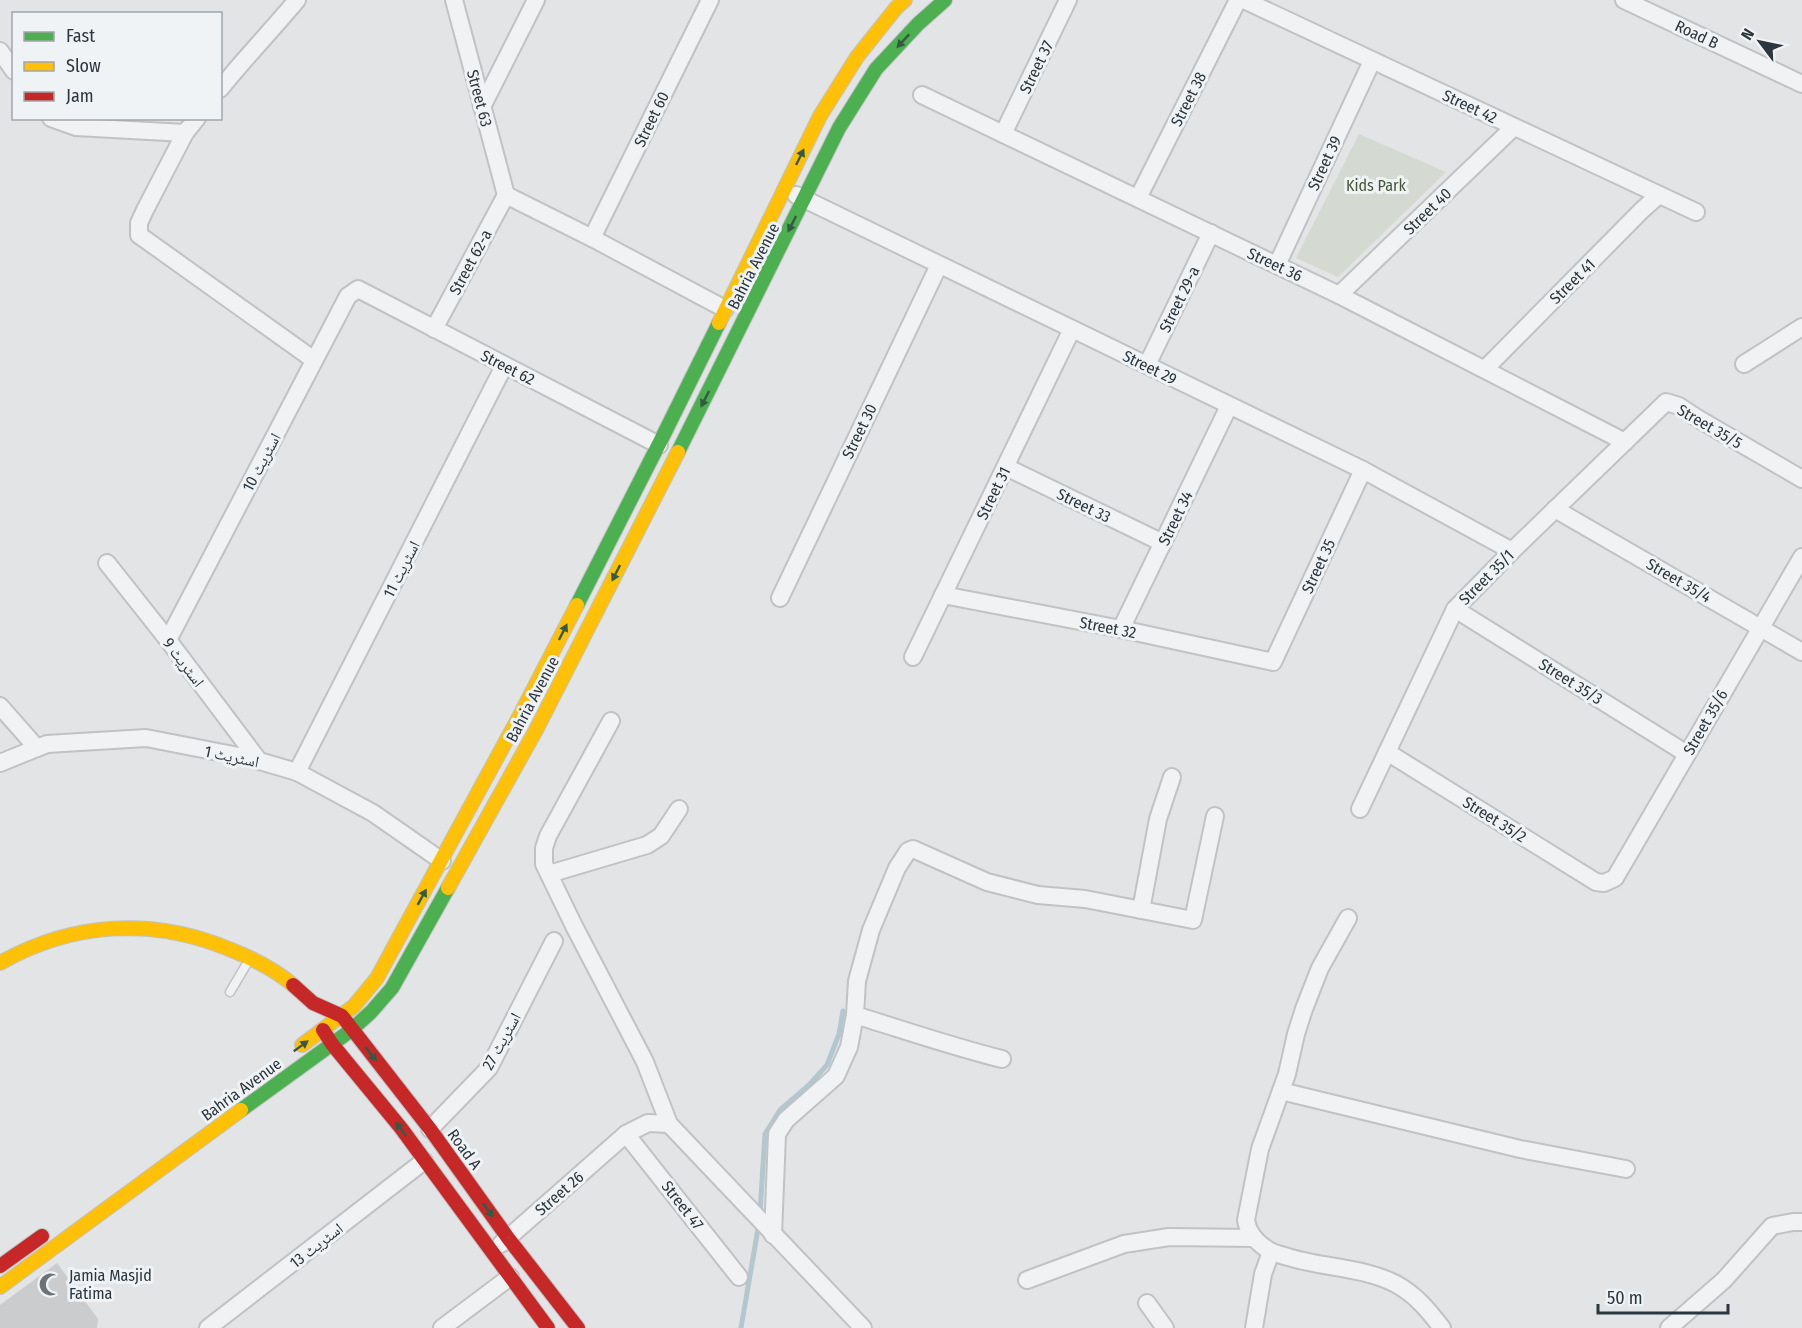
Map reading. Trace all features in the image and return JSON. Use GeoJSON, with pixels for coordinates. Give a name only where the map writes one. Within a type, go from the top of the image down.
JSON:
{"type":"FeatureCollection","features":[{"type":"Feature","properties":{"kind":"street"},"geometry":{"type":"LineString","coordinates":[[222,86],[244,59],[269,35],[297,0]]}},
{"type":"Feature","properties":{"kind":"street","name":"Street 63"},"geometry":{"type":"LineString","coordinates":[[454,0],[506,195]]}},
{"type":"Feature","properties":{"kind":"street"},"geometry":{"type":"LineString","coordinates":[[482,107],[536,0]]}},
{"type":"Feature","properties":{"kind":"street","name":"Street 60"},"geometry":{"type":"LineString","coordinates":[[592,238],[710,0]]}},
{"type":"Feature","properties":{"kind":"street","name":"Bahria Avenue"},"geometry":{"type":"LineString","coordinates":[[290,1054],[354,1006],[377,978],[518,719],[659,445],[820,116],[857,57],[905,0]]}},
{"type":"Feature","properties":{"kind":"street","name":"Bahria Avenue"},"geometry":{"type":"LineString","coordinates":[[0,1287],[353,1030],[365,1020],[392,988],[536,730],[839,128],[876,69],[918,24],[945,0]]}},
{"type":"Feature","properties":{"kind":"street","name":"Street 37"},"geometry":{"type":"LineString","coordinates":[[1003,134],[1068,0]]}},
{"type":"Feature","properties":{"kind":"street","name":"Street 38"},"geometry":{"type":"LineString","coordinates":[[1138,198],[1238,0]]}},
{"type":"Feature","properties":{"kind":"street","name":"Street 42"},"geometry":{"type":"LineString","coordinates":[[1244,0],[1696,212]]}},
{"type":"Feature","properties":{"kind":"street","name":"Road B"},"geometry":{"type":"LineString","coordinates":[[1624,0],[1802,84]]}},
{"type":"Feature","properties":{"kind":"street"},"geometry":{"type":"LineString","coordinates":[[0,51],[12,68]]}},
{"type":"Feature","properties":{"kind":"street","name":"Street 39"},"geometry":{"type":"LineString","coordinates":[[1277,265],[1372,60]]}},
{"type":"Feature","properties":{"kind":"street","name":"Street 36"},"geometry":{"type":"LineString","coordinates":[[922,95],[1339,295],[1625,442]]}},
{"type":"Feature","properties":{"kind":"street"},"geometry":{"type":"LineString","coordinates":[[57,120],[76,127],[185,133]]}},
{"type":"Feature","properties":{"kind":"street"},"geometry":{"type":"LineString","coordinates":[[195,120],[185,133],[145,210],[139,223],[139,235],[314,360]]}},
{"type":"Feature","properties":{"kind":"street","name":"Street 40"},"geometry":{"type":"LineString","coordinates":[[1339,295],[1514,127]]}},
{"type":"Feature","properties":{"kind":"street","name":"Street 29"},"geometry":{"type":"LineString","coordinates":[[784,190],[1363,470],[1512,550]]}},
{"type":"Feature","properties":{"kind":"street"},"geometry":{"type":"LineString","coordinates":[[506,195],[725,309]]}},
{"type":"Feature","properties":{"kind":"street","name":"Street 62-a"},"geometry":{"type":"LineString","coordinates":[[434,329],[506,195]]}},
{"type":"Feature","properties":{"kind":"street","name":"Street 41"},"geometry":{"type":"LineString","coordinates":[[1485,369],[1659,195]]}},
{"type":"Feature","properties":{"kind":"street","name":"Street 29-a"},"geometry":{"type":"LineString","coordinates":[[1146,365],[1211,233]]}},
{"type":"Feature","properties":{"kind":"street","name":"Street 30"},"geometry":{"type":"LineString","coordinates":[[780,598],[939,265]]}},
{"type":"Feature","properties":{"kind":"street","name":"اسٹریٹ 10"},"geometry":{"type":"LineString","coordinates":[[168,640],[348,296],[358,289]]}},
{"type":"Feature","properties":{"kind":"street","name":"Street 62"},"geometry":{"type":"LineString","coordinates":[[358,289],[659,445]]}},
{"type":"Feature","properties":{"kind":"street"},"geometry":{"type":"LineString","coordinates":[[1744,364],[1802,327]]}},
{"type":"Feature","properties":{"kind":"street","name":"Street 31"},"geometry":{"type":"LineString","coordinates":[[913,657],[1072,329]]}},
{"type":"Feature","properties":{"kind":"street","name":"اسٹریٹ 11"},"geometry":{"type":"LineString","coordinates":[[297,772],[504,366]]}},
{"type":"Feature","properties":{"kind":"street","name":"Street 35/5"},"geometry":{"type":"LineString","coordinates":[[1625,442],[1666,402],[1679,406],[1802,479]]}},
{"type":"Feature","properties":{"kind":"street","name":"Street 34"},"geometry":{"type":"LineString","coordinates":[[1121,629],[1229,406]]}},
{"type":"Feature","properties":{"kind":"street","name":"Street 35/1"},"geometry":{"type":"LineString","coordinates":[[1360,809],[1455,609],[1512,550],[1625,442]]}},
{"type":"Feature","properties":{"kind":"street","name":"Street 33"},"geometry":{"type":"LineString","coordinates":[[1006,466],[1163,543]]}},
{"type":"Feature","properties":{"kind":"street","name":"Street 35"},"geometry":{"type":"LineString","coordinates":[[1273,662],[1363,470]]}},
{"type":"Feature","properties":{"kind":"street","name":"Street 35/4"},"geometry":{"type":"LineString","coordinates":[[1555,509],[1802,652]]}},
{"type":"Feature","properties":{"kind":"street","name":"Street 35/6"},"geometry":{"type":"LineString","coordinates":[[1604,883],[1614,878],[1802,557]]}},
{"type":"Feature","properties":{"kind":"street","name":"اسٹریٹ 9"},"geometry":{"type":"LineString","coordinates":[[107,563],[259,761]]}},
{"type":"Feature","properties":{"kind":"street","name":"Street 32"},"geometry":{"type":"LineString","coordinates":[[943,595],[1121,629],[1273,662]]}},
{"type":"Feature","properties":{"kind":"street","name":"Street 35/3"},"geometry":{"type":"LineString","coordinates":[[1455,609],[1687,754]]}},
{"type":"Feature","properties":{"kind":"street"},"geometry":{"type":"LineString","coordinates":[[0,706],[37,748]]}},
{"type":"Feature","properties":{"kind":"street"},"geometry":{"type":"LineString","coordinates":[[611,721],[548,837],[544,848],[544,864],[645,1062],[669,1124],[863,1328]]}},
{"type":"Feature","properties":{"kind":"street","name":"اسٹریٹ 1"},"geometry":{"type":"LineString","coordinates":[[0,763],[47,744],[146,738],[259,761],[297,772],[373,813],[442,861]]}},
{"type":"Feature","properties":{"kind":"street","name":"Street 35/2"},"geometry":{"type":"LineString","coordinates":[[1387,752],[1596,882],[1604,883]]}},
{"type":"Feature","properties":{"kind":"street"},"geometry":{"type":"LineString","coordinates":[[1141,910],[1158,819],[1172,777]]}},
{"type":"Feature","properties":{"kind":"street"},"geometry":{"type":"LineString","coordinates":[[549,874],[647,844],[661,837],[679,809]]}},
{"type":"Feature","properties":{"kind":"street"},"geometry":{"type":"LineString","coordinates":[[770,1231],[777,1134],[786,1120],[836,1076],[849,1047],[855,1015],[857,981],[871,930],[897,868],[908,851],[913,849],[987,882],[1038,895],[1085,899],[1193,920],[1215,816]]}},
{"type":"Feature","properties":{"kind":"street"},"geometry":{"type":"LineString","coordinates":[[1348,918],[1320,968],[1304,1009],[1287,1074],[1260,1149],[1245,1220],[1254,1238],[1271,1252],[1298,1260],[1372,1275],[1394,1283],[1422,1302],[1442,1328]]}},
{"type":"Feature","properties":{"kind":"street","name":"Road A"},"geometry":{"type":"LineString","coordinates":[[0,963],[21,951],[66,935],[113,928],[160,929],[206,939],[250,957],[283,977],[313,1003],[342,1016],[430,1129],[508,1238],[578,1328]]}},
{"type":"Feature","properties":{"kind":"street","name":"اسٹریٹ 27"},"geometry":{"type":"LineString","coordinates":[[430,1129],[489,1068],[554,941]]}},
{"type":"Feature","properties":{"kind":"street","name":"Road A"},"geometry":{"type":"LineString","coordinates":[[313,1003],[323,1030],[332,1044],[401,1128],[549,1328]]}},
{"type":"Feature","properties":{"kind":"street"},"geometry":{"type":"LineString","coordinates":[[855,1015],[965,1050],[1002,1059]]}},
{"type":"Feature","properties":{"kind":"street"},"geometry":{"type":"LineString","coordinates":[[1281,1091],[1520,1149],[1626,1168]]}},
{"type":"Feature","properties":{"kind":"street","name":"Street 26"},"geometry":{"type":"LineString","coordinates":[[491,1252],[626,1134],[648,1123],[669,1124]]}},
{"type":"Feature","properties":{"kind":"street","name":"Street 47"},"geometry":{"type":"LineString","coordinates":[[626,1134],[739,1277]]}},
{"type":"Feature","properties":{"kind":"street","name":"اسٹریٹ 13"},"geometry":{"type":"LineString","coordinates":[[208,1328],[424,1161]]}},
{"type":"Feature","properties":{"kind":"street"},"geometry":{"type":"LineString","coordinates":[[1669,1328],[1724,1280],[1772,1226],[1802,1222]]}},
{"type":"Feature","properties":{"kind":"street"},"geometry":{"type":"LineString","coordinates":[[0,1266],[53,1227]]}},
{"type":"Feature","properties":{"kind":"street"},"geometry":{"type":"LineString","coordinates":[[1027,1280],[1124,1244],[1169,1237],[1254,1238]]}},
{"type":"Feature","properties":{"kind":"street"},"geometry":{"type":"LineString","coordinates":[[1254,1328],[1263,1274],[1271,1252]]}},
{"type":"Feature","properties":{"kind":"street"},"geometry":{"type":"LineString","coordinates":[[442,1328],[510,1277]]}},
{"type":"Feature","properties":{"kind":"street"},"geometry":{"type":"LineString","coordinates":[[1147,1303],[1165,1328]]}},
{"type":"Feature","properties":{"kind":"lane"},"geometry":{"type":"LineString","coordinates":[[230,992],[250,957]]}},
{"type":"Feature","properties":{"kind":"green space","name":"Kids Park"},"geometry":{"type":"Polygon","coordinates":[[[1359,134],[1446,172],[1338,277],[1296,258],[1359,134]]]}},
{"type":"Feature","properties":{"kind":"building","name":"Jamia Masjid Fatima"},"geometry":{"type":"Polygon","coordinates":[[[57,1263],[98,1319],[97,1328],[0,1328],[0,1305],[57,1263]]]}},
{"type":"Feature","properties":{"kind":"waterway"},"geometry":{"type":"LineString","coordinates":[[760,1213],[765,1134],[780,1110],[809,1085],[827,1065],[839,1034],[843,1011]]}},
{"type":"Feature","properties":{"kind":"waterway"},"geometry":{"type":"LineString","coordinates":[[741,1328],[759,1223]]}},
{"type":"Feature","properties":{"kind":"traffic: fast"},"geometry":{"type":"LineString","coordinates":[[678,452],[839,128],[876,69],[918,24],[945,0]]}},
{"type":"Feature","properties":{"kind":"traffic: fast"},"geometry":{"type":"LineString","coordinates":[[577,605],[719,323]]}},
{"type":"Feature","properties":{"kind":"traffic: fast"},"geometry":{"type":"LineString","coordinates":[[241,1110],[350,1031],[371,1012],[392,988],[448,888]]}},
{"type":"Feature","properties":{"kind":"traffic: slow"},"geometry":{"type":"LineString","coordinates":[[719,323],[820,116],[857,57],[905,0]]}},
{"type":"Feature","properties":{"kind":"traffic: slow"},"geometry":{"type":"LineString","coordinates":[[448,888],[536,730],[678,452]]}},
{"type":"Feature","properties":{"kind":"traffic: slow"},"geometry":{"type":"LineString","coordinates":[[302,1045],[354,1006],[377,978],[518,719],[577,605]]}},
{"type":"Feature","properties":{"kind":"traffic: slow"},"geometry":{"type":"LineString","coordinates":[[0,963],[27,949],[84,932],[142,929],[171,932],[229,949],[262,964],[293,985]]}},
{"type":"Feature","properties":{"kind":"traffic: slow"},"geometry":{"type":"LineString","coordinates":[[0,1287],[241,1110]]}},
{"type":"Feature","properties":{"kind":"traffic: jam"},"geometry":{"type":"LineString","coordinates":[[293,985],[313,1003],[342,1016],[430,1129],[508,1238],[578,1328]]}},
{"type":"Feature","properties":{"kind":"traffic: jam"},"geometry":{"type":"LineString","coordinates":[[323,1030],[401,1128],[548,1328]]}},
{"type":"Feature","properties":{"kind":"traffic: jam"},"geometry":{"type":"LineString","coordinates":[[0,1266],[42,1236]]}},
{"type":"Feature","properties":{"kind":"place","name":"Jamia Masjid Fatima"},"geometry":{"type":"Point","coordinates":[51,1284]}}]}
